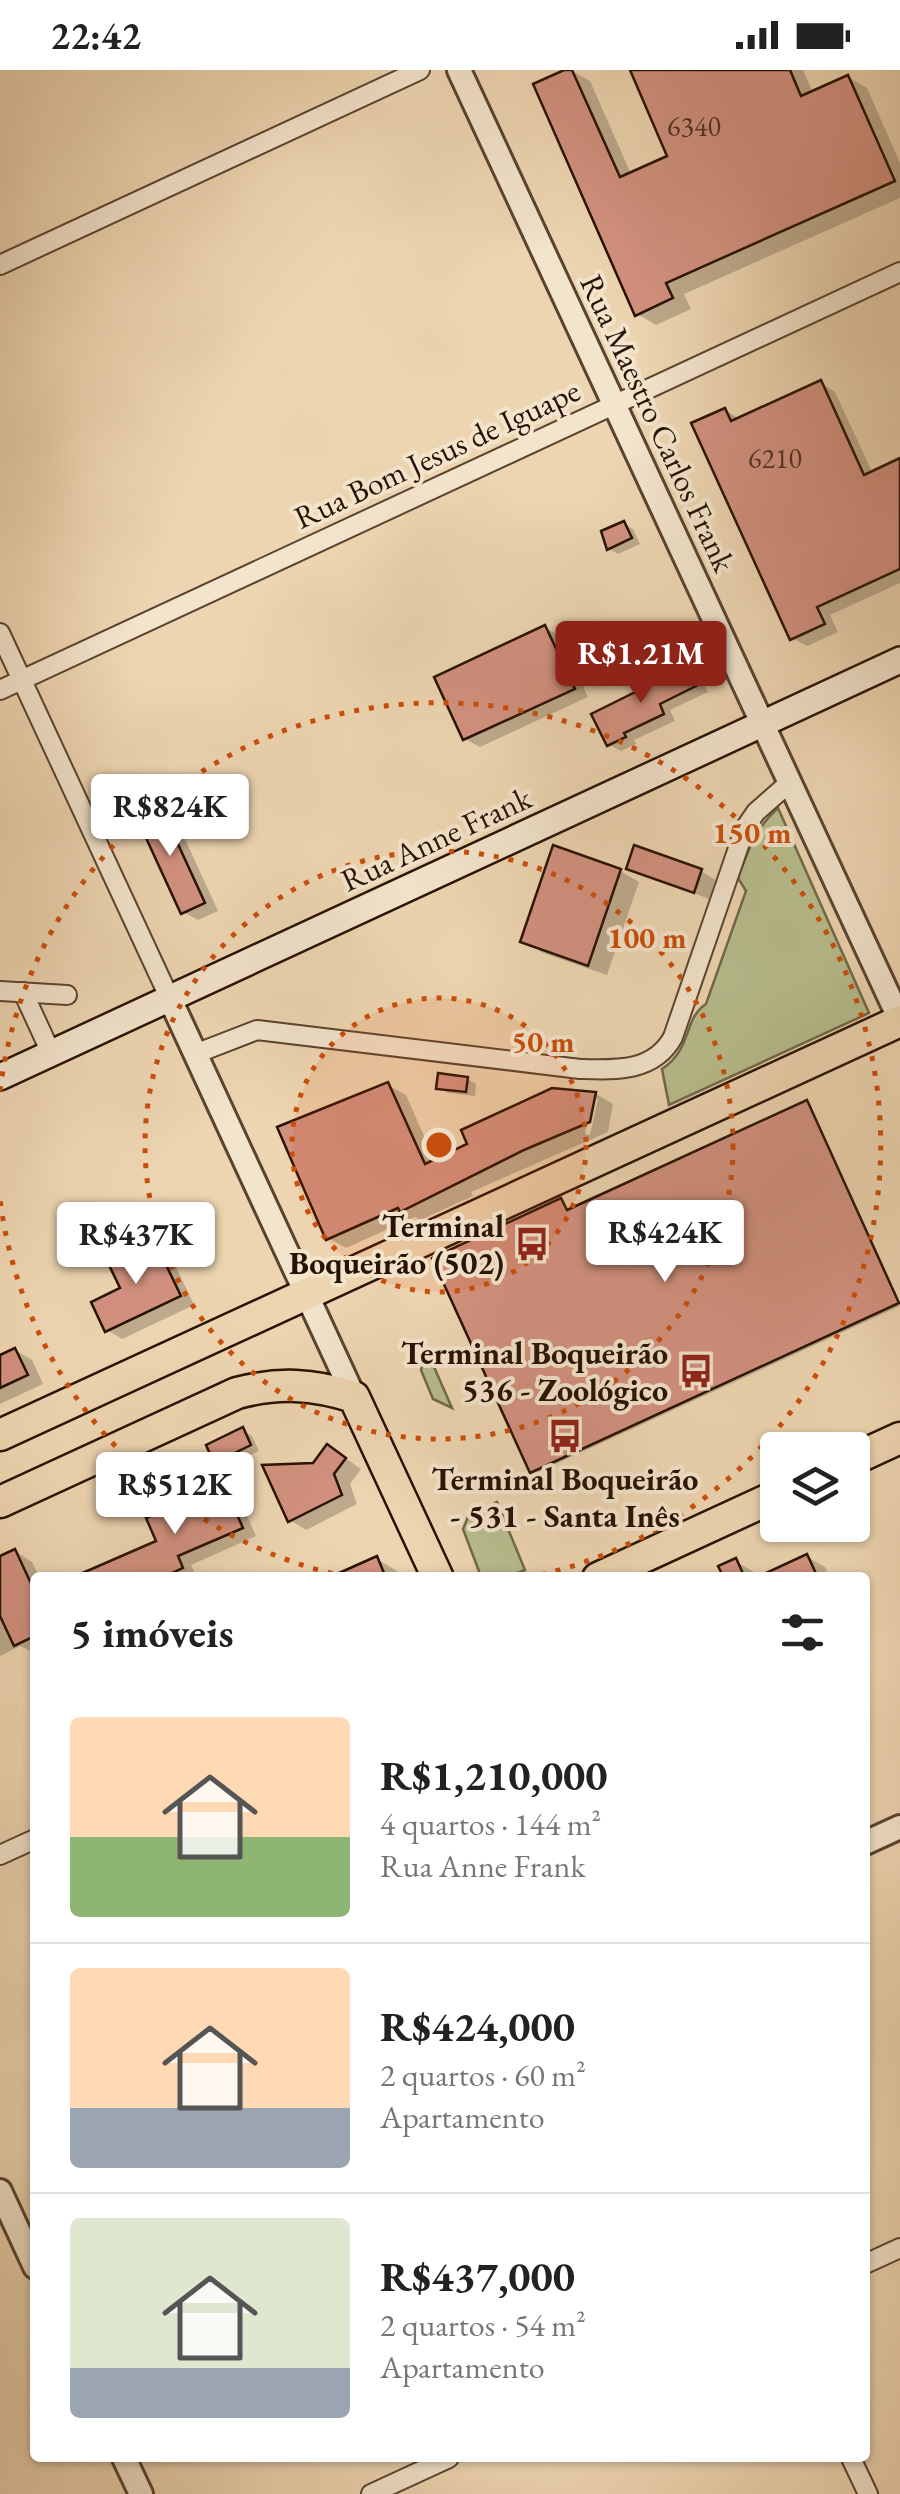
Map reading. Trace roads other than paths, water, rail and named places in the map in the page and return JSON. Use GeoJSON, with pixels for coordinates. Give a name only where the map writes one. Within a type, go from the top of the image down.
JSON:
{"type":"FeatureCollection","features":[{"type":"Feature","properties":{"kind":"main road","name":"Rua Anne Frank"},"geometry":{"type":"LineString","coordinates":[[0,1077],[900,660]]}},
{"type":"Feature","properties":{"kind":"main road"},"geometry":{"type":"LineString","coordinates":[[0,1436],[900,1020]]}},
{"type":"Feature","properties":{"kind":"main road"},"geometry":{"type":"LineString","coordinates":[[0,1502],[237,1393],[285,1384],[308,1385],[354,1397],[435,1572]]}},
{"type":"Feature","properties":{"kind":"main road"},"geometry":{"type":"LineString","coordinates":[[870,1452],[900,1438]]}},
{"type":"Feature","properties":{"kind":"main road"},"geometry":{"type":"LineString","coordinates":[[611,1572],[760,1502]]}},
{"type":"Feature","properties":{"kind":"street"},"geometry":{"type":"LineString","coordinates":[[0,265],[420,70]]}},
{"type":"Feature","properties":{"kind":"street","name":"Rua Maestro Carlos Frank"},"geometry":{"type":"LineString","coordinates":[[459,70],[900,1020]]}},
{"type":"Feature","properties":{"kind":"street","name":"Rua Bom Jesus de Iguape"},"geometry":{"type":"LineString","coordinates":[[0,690],[900,272]]}},
{"type":"Feature","properties":{"kind":"street"},"geometry":{"type":"LineString","coordinates":[[0,633],[354,1397]]}},
{"type":"Feature","properties":{"kind":"street"},"geometry":{"type":"LineString","coordinates":[[196,1054],[257,1030],[580,1069],[628,1068],[659,1057],[673,1036],[745,828],[756,812],[789,783]]}},
{"type":"Feature","properties":{"kind":"street"},"geometry":{"type":"LineString","coordinates":[[0,991],[66,994]]}},
{"type":"Feature","properties":{"kind":"street"},"geometry":{"type":"LineString","coordinates":[[23,992],[51,1054]]}},
{"type":"Feature","properties":{"kind":"street"},"geometry":{"type":"LineString","coordinates":[[870,1841],[900,1827]]}},
{"type":"Feature","properties":{"kind":"street"},"geometry":{"type":"LineString","coordinates":[[0,1855],[30,1841]]}},
{"type":"Feature","properties":{"kind":"street"},"geometry":{"type":"LineString","coordinates":[[0,2191],[19,2237]]}},
{"type":"Feature","properties":{"kind":"street"},"geometry":{"type":"LineString","coordinates":[[870,2262],[900,2248]]}},
{"type":"Feature","properties":{"kind":"street"},"geometry":{"type":"LineString","coordinates":[[126,2462],[140,2494]]}},
{"type":"Feature","properties":{"kind":"street"},"geometry":{"type":"LineString","coordinates":[[371,2494],[440,2462]]}},
{"type":"Feature","properties":{"kind":"street"},"geometry":{"type":"LineString","coordinates":[[853,2462],[868,2494]]}},
{"type":"Feature","properties":{"kind":"place","name":"Terminal Boqueirão (502)"},"geometry":{"type":"Point","coordinates":[532,1244]}},
{"type":"Feature","properties":{"kind":"place","name":"Terminal Boqueirão 536 - Zoológico"},"geometry":{"type":"Point","coordinates":[696,1371]}},
{"type":"Feature","properties":{"kind":"place","name":"Terminal Boqueirão - 531 - Santa Inês"},"geometry":{"type":"Point","coordinates":[565,1436]}}]}
